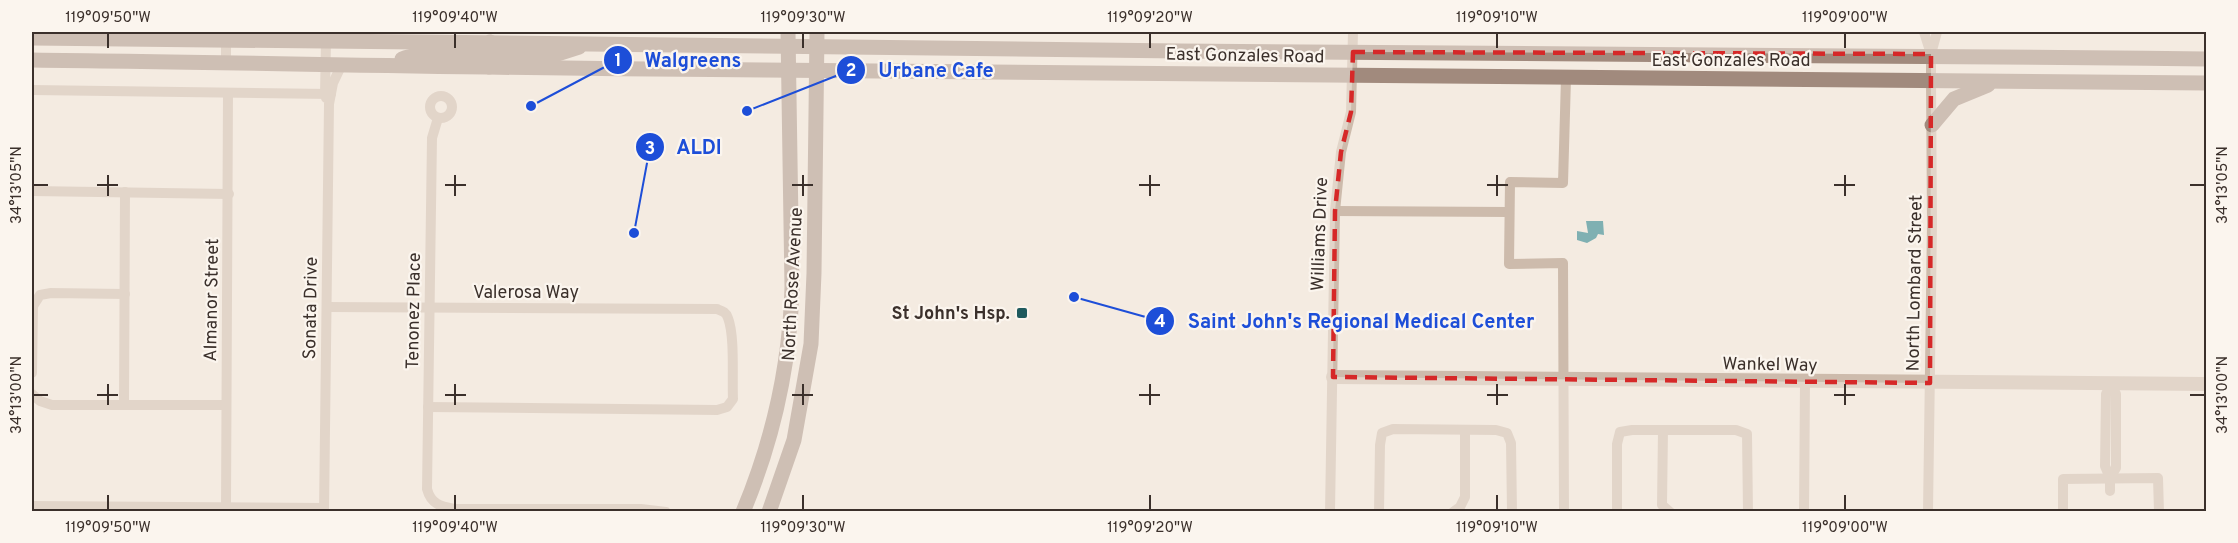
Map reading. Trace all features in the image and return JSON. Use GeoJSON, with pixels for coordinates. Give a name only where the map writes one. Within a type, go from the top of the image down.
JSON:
{"type":"FeatureCollection","features":[{"type":"Feature","properties":{"kind":"main road","name":"East Gonzales Road"},"geometry":{"type":"LineString","coordinates":[[32,38],[226,36],[326,40],[592,43],[788,38],[1178,51],[1931,54],[2206,58]]}},
{"type":"Feature","properties":{"kind":"main road","name":"North Rose Avenue"},"geometry":{"type":"LineString","coordinates":[[742,512],[757,476],[775,421],[788,337],[792,286],[788,38]]}},
{"type":"Feature","properties":{"kind":"main road","name":"North Rose Avenue"},"geometry":{"type":"LineString","coordinates":[[769,512],[796,429],[811,344],[817,39]]}},
{"type":"Feature","properties":{"kind":"main road"},"geometry":{"type":"LineString","coordinates":[[388,65],[407,57],[481,53],[487,51],[490,42]]}},
{"type":"Feature","properties":{"kind":"main road"},"geometry":{"type":"LineString","coordinates":[[489,67],[490,60],[495,57],[554,55],[592,43]]}},
{"type":"Feature","properties":{"kind":"main road"},"geometry":{"type":"LineString","coordinates":[[1066,77],[1084,59],[1163,60],[1178,51]]}},
{"type":"Feature","properties":{"kind":"main road","name":"East Gonzales Road"},"geometry":{"type":"LineString","coordinates":[[32,60],[817,70],[1066,77],[1353,76],[2206,83]]}},
{"type":"Feature","properties":{"kind":"main road"},"geometry":{"type":"LineString","coordinates":[[1932,126],[1954,99],[1998,81]]}},
{"type":"Feature","properties":{"kind":"street","name":"Williams Drive"},"geometry":{"type":"LineString","coordinates":[[1330,512],[1335,211],[1341,152],[1352,112],[1353,32]]}},
{"type":"Feature","properties":{"kind":"street"},"geometry":{"type":"LineString","coordinates":[[1924,32],[1931,54]]}},
{"type":"Feature","properties":{"kind":"street"},"geometry":{"type":"LineString","coordinates":[[1931,54],[1937,32]]}},
{"type":"Feature","properties":{"kind":"street"},"geometry":{"type":"LineString","coordinates":[[226,36],[226,62]]}},
{"type":"Feature","properties":{"kind":"street","name":"Sonata Drive"},"geometry":{"type":"LineString","coordinates":[[324,510],[328,97],[326,40]]}},
{"type":"Feature","properties":{"kind":"street","name":"North Lombard Street"},"geometry":{"type":"LineString","coordinates":[[1928,512],[1931,54]]}},
{"type":"Feature","properties":{"kind":"street","name":"Sonata Drive"},"geometry":{"type":"LineString","coordinates":[[328,97],[342,64]]}},
{"type":"Feature","properties":{"kind":"street"},"geometry":{"type":"LineString","coordinates":[[1564,512],[1563,263],[1509,264],[1509,182],[1563,183],[1566,78]]}},
{"type":"Feature","properties":{"kind":"street"},"geometry":{"type":"LineString","coordinates":[[32,90],[328,97]]}},
{"type":"Feature","properties":{"kind":"street","name":"Almanor Street"},"geometry":{"type":"LineString","coordinates":[[226,507],[228,93]]}},
{"type":"Feature","properties":{"kind":"street","name":"Tenonez Place"},"geometry":{"type":"LineString","coordinates":[[438,118],[432,138],[427,489],[434,503],[454,509],[612,510]]}},
{"type":"Feature","properties":{"kind":"street"},"geometry":{"type":"LineString","coordinates":[[32,191],[229,194]]}},
{"type":"Feature","properties":{"kind":"street"},"geometry":{"type":"LineString","coordinates":[[124,404],[125,192]]}},
{"type":"Feature","properties":{"kind":"street"},"geometry":{"type":"LineString","coordinates":[[1335,211],[1509,212]]}},
{"type":"Feature","properties":{"kind":"street"},"geometry":{"type":"LineString","coordinates":[[32,373],[33,306],[40,295],[51,293],[125,294]]}},
{"type":"Feature","properties":{"kind":"street","name":"Valerosa Way"},"geometry":{"type":"LineString","coordinates":[[327,307],[717,309],[724,311],[728,317],[731,334],[733,399],[727,407],[713,410],[428,407]]}},
{"type":"Feature","properties":{"kind":"street","name":"Wankel Way"},"geometry":{"type":"LineString","coordinates":[[1333,377],[2206,384]]}},
{"type":"Feature","properties":{"kind":"street"},"geometry":{"type":"LineString","coordinates":[[1804,512],[1805,382]]}},
{"type":"Feature","properties":{"kind":"street"},"geometry":{"type":"LineString","coordinates":[[2110,490],[2110,478],[2116,468],[2116,394],[2111,385]]}},
{"type":"Feature","properties":{"kind":"street"},"geometry":{"type":"LineString","coordinates":[[32,394],[40,401],[52,405],[226,405]]}},
{"type":"Feature","properties":{"kind":"street"},"geometry":{"type":"LineString","coordinates":[[1379,512],[1380,445],[1382,434],[1393,429],[1496,430],[1507,434],[1511,443],[1512,512]]}},
{"type":"Feature","properties":{"kind":"street"},"geometry":{"type":"LineString","coordinates":[[1453,512],[1460,507],[1465,497],[1465,430]]}},
{"type":"Feature","properties":{"kind":"street"},"geometry":{"type":"LineString","coordinates":[[1663,430],[1662,505],[1670,512]]}},
{"type":"Feature","properties":{"kind":"street"},"geometry":{"type":"LineString","coordinates":[[1617,512],[1620,432],[1736,430],[1747,434],[1748,512]]}},
{"type":"Feature","properties":{"kind":"street"},"geometry":{"type":"LineString","coordinates":[[2063,512],[2063,479],[2110,478],[2158,478],[2158,512]]}},
{"type":"Feature","properties":{"kind":"street"},"geometry":{"type":"LineString","coordinates":[[32,506],[61,509],[226,507],[324,510]]}},
{"type":"Feature","properties":{"kind":"street"},"geometry":{"type":"LineString","coordinates":[[612,510],[666,512]]}},
{"type":"Feature","properties":{"kind":"highlighted area"},"geometry":{"type":"Polygon","coordinates":[[[1353,52],[1931,54],[1930,383],[1333,377],[1335,211],[1341,152],[1351,112],[1353,52]]]}},
{"type":"Feature","properties":{"kind":"water"},"geometry":{"type":"Polygon","coordinates":[[[1586,221],[1603,221],[1604,235],[1598,234],[1596,238],[1587,243],[1577,240],[1577,231],[1588,233],[1586,221]]]}},
{"type":"Feature","properties":{"kind":"place","name":"Walgreens"},"geometry":{"type":"Point","coordinates":[531,106]}},
{"type":"Feature","properties":{"kind":"place","name":"Urbane Cafe"},"geometry":{"type":"Point","coordinates":[747,111]}},
{"type":"Feature","properties":{"kind":"place","name":"ALDI"},"geometry":{"type":"Point","coordinates":[634,233]}},
{"type":"Feature","properties":{"kind":"place","name":"Saint John's Regional Medical Center"},"geometry":{"type":"Point","coordinates":[1074,297]}},
{"type":"Feature","properties":{"kind":"place","name":"St John's Hsp."},"geometry":{"type":"Point","coordinates":[1022,313]}}]}
